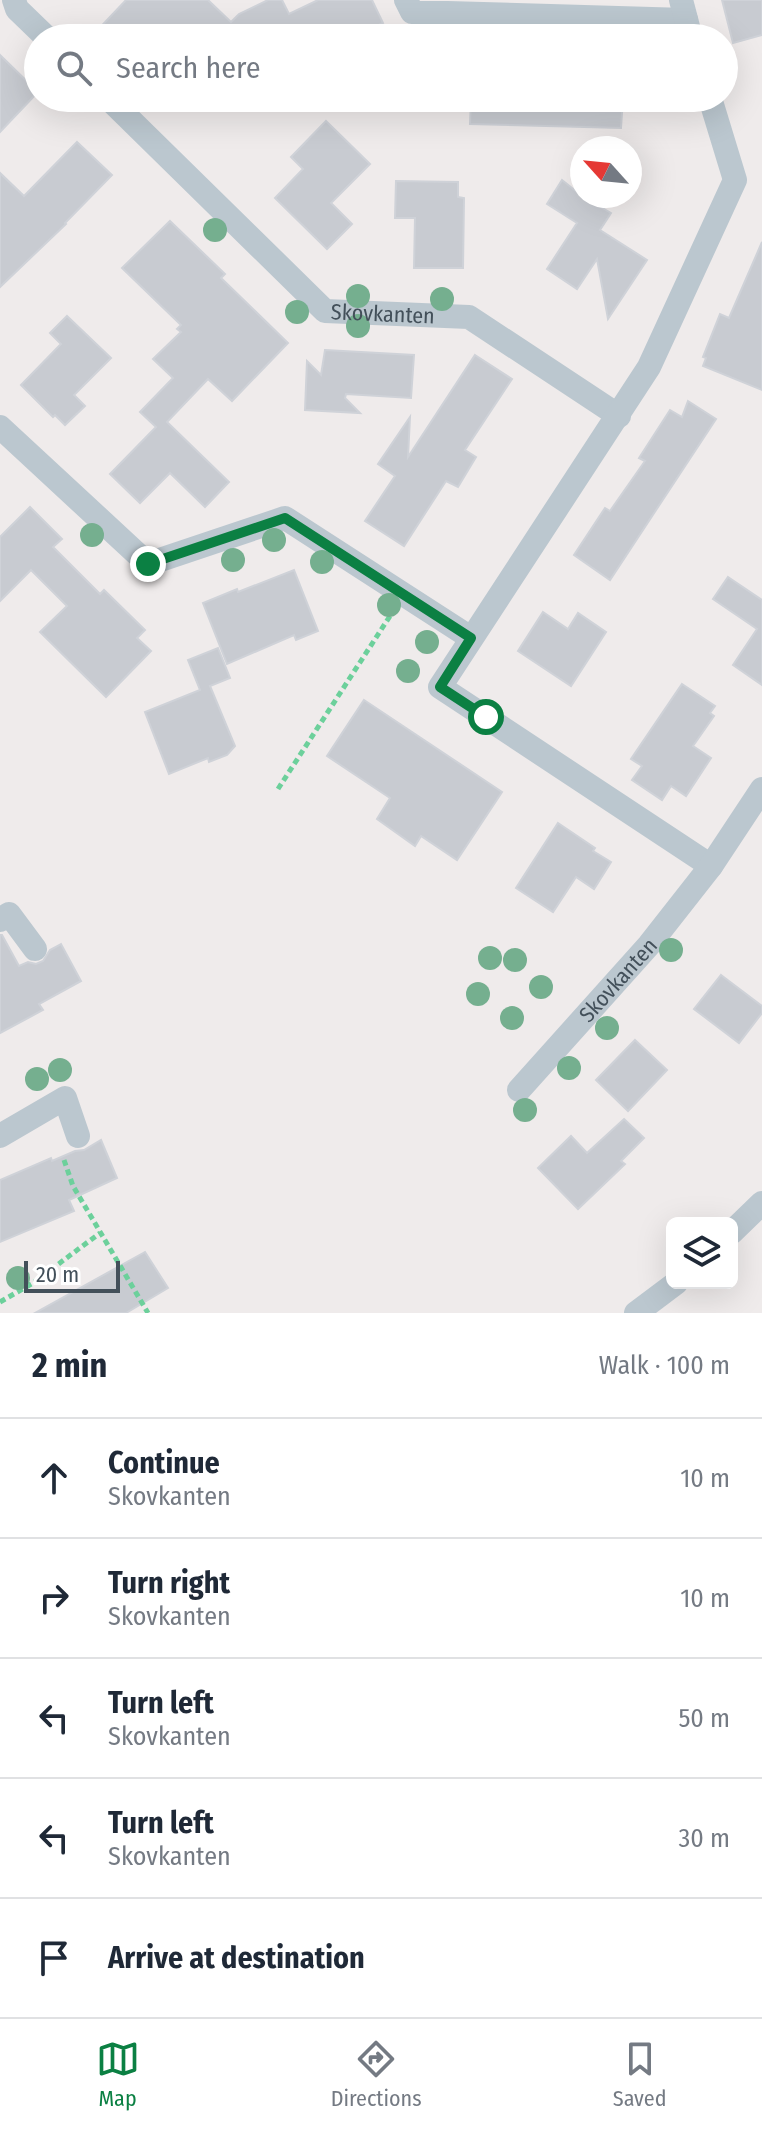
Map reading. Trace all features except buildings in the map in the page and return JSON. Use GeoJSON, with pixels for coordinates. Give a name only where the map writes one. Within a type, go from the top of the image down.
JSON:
{"type":"FeatureCollection","features":[{"type":"Feature","properties":{"kind":"street"},"geometry":{"type":"LineString","coordinates":[[14,0],[17,9],[33,24]]}},
{"type":"Feature","properties":{"kind":"street"},"geometry":{"type":"LineString","coordinates":[[406,0],[412,12],[686,19]]}},
{"type":"Feature","properties":{"kind":"street","name":"Skovkanten"},"geometry":{"type":"LineString","coordinates":[[122,112],[325,311],[469,317],[619,416]]}},
{"type":"Feature","properties":{"kind":"street"},"geometry":{"type":"LineString","coordinates":[[711,866],[440,687],[649,367],[735,180],[714,112]]}},
{"type":"Feature","properties":{"kind":"street"},"geometry":{"type":"LineString","coordinates":[[0,427],[148,564],[285,518],[471,638]]}},
{"type":"Feature","properties":{"kind":"street","name":"Skovkanten"},"geometry":{"type":"LineString","coordinates":[[519,1090],[649,945],[711,866],[762,789]]}},
{"type":"Feature","properties":{"kind":"street"},"geometry":{"type":"LineString","coordinates":[[0,920],[9,914],[35,949]]}},
{"type":"Feature","properties":{"kind":"street"},"geometry":{"type":"LineString","coordinates":[[0,1136],[65,1098],[78,1136]]}},
{"type":"Feature","properties":{"kind":"street"},"geometry":{"type":"LineString","coordinates":[[738,1226],[762,1203]]}},
{"type":"Feature","properties":{"kind":"street"},"geometry":{"type":"LineString","coordinates":[[636,1313],[668,1289]]}},
{"type":"Feature","properties":{"kind":"path"},"geometry":{"type":"LineString","coordinates":[[278,789],[404,595]]}},
{"type":"Feature","properties":{"kind":"path"},"geometry":{"type":"LineString","coordinates":[[78,1136],[61,1152],[73,1186],[148,1313]]}},
{"type":"Feature","properties":{"kind":"path"},"geometry":{"type":"LineString","coordinates":[[0,1302],[33,1283],[100,1233]]}},
{"type":"Feature","properties":{"kind":"route"},"geometry":{"type":"LineString","coordinates":[[148,564],[285,518],[471,638],[440,687],[486,717]]}}]}
